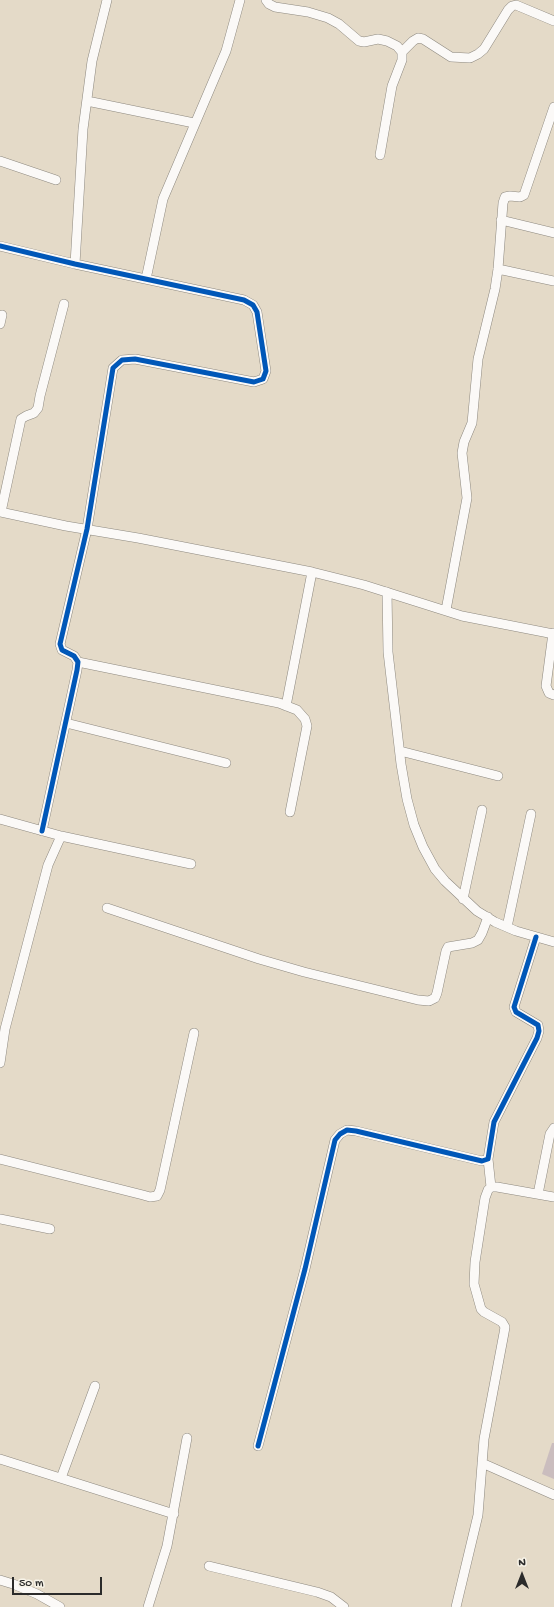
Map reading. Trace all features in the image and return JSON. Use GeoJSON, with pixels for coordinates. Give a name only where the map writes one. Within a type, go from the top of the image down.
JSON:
{"type":"FeatureCollection","features":[{"type":"Feature","properties":{"kind":"street"},"geometry":{"type":"LineString","coordinates":[[76,264],[83,129],[92,61],[107,0]]}},
{"type":"Feature","properties":{"kind":"street"},"geometry":{"type":"LineString","coordinates":[[146,279],[163,199],[194,123],[226,51],[240,0]]}},
{"type":"Feature","properties":{"kind":"street"},"geometry":{"type":"LineString","coordinates":[[266,0],[269,4],[275,7],[308,12],[328,18],[339,24],[359,41],[364,42],[378,39],[387,41],[397,46],[402,52],[402,60],[392,86],[380,155]]}},
{"type":"Feature","properties":{"kind":"street"},"geometry":{"type":"LineString","coordinates":[[402,52],[418,38],[423,39],[451,56],[470,58],[484,49],[508,10],[512,6],[516,5],[554,21]]}},
{"type":"Feature","properties":{"kind":"street"},"geometry":{"type":"LineString","coordinates":[[87,100],[194,123]]}},
{"type":"Feature","properties":{"kind":"street"},"geometry":{"type":"LineString","coordinates":[[446,610],[467,498],[462,453],[464,442],[472,423],[478,359],[491,311],[498,269],[503,203],[505,197],[520,197],[524,195],[554,107]]}},
{"type":"Feature","properties":{"kind":"street"},"geometry":{"type":"LineString","coordinates":[[0,161],[56,180]]}},
{"type":"Feature","properties":{"kind":"street"},"geometry":{"type":"LineString","coordinates":[[501,220],[554,233]]}},
{"type":"Feature","properties":{"kind":"street"},"geometry":{"type":"LineString","coordinates":[[0,246],[244,300],[253,305],[259,321],[266,371],[263,379],[254,382],[135,360],[122,360],[113,368],[87,529],[60,644],[62,650],[74,656],[78,662],[42,831]]}},
{"type":"Feature","properties":{"kind":"street"},"geometry":{"type":"LineString","coordinates":[[498,269],[554,281]]}},
{"type":"Feature","properties":{"kind":"street"},"geometry":{"type":"LineString","coordinates":[[64,304],[38,408],[34,413],[22,419],[1,512],[59,525],[312,572],[484,620],[553,633],[546,686],[549,693],[554,695]]}},
{"type":"Feature","properties":{"kind":"street"},"geometry":{"type":"LineString","coordinates":[[286,706],[312,572]]}},
{"type":"Feature","properties":{"kind":"street"},"geometry":{"type":"LineString","coordinates":[[387,592],[388,652],[400,751],[407,799],[414,825],[423,847],[435,869],[463,899],[488,917],[516,932],[554,942]]}},
{"type":"Feature","properties":{"kind":"street"},"geometry":{"type":"LineString","coordinates":[[78,662],[279,703],[297,710],[305,718],[307,726],[290,812]]}},
{"type":"Feature","properties":{"kind":"street"},"geometry":{"type":"LineString","coordinates":[[66,723],[226,763]]}},
{"type":"Feature","properties":{"kind":"street"},"geometry":{"type":"LineString","coordinates":[[400,751],[498,776]]}},
{"type":"Feature","properties":{"kind":"street"},"geometry":{"type":"LineString","coordinates":[[463,899],[482,810]]}},
{"type":"Feature","properties":{"kind":"street"},"geometry":{"type":"LineString","coordinates":[[507,927],[531,814]]}},
{"type":"Feature","properties":{"kind":"street"},"geometry":{"type":"LineString","coordinates":[[0,819],[61,836],[191,864]]}},
{"type":"Feature","properties":{"kind":"street"},"geometry":{"type":"LineString","coordinates":[[0,1062],[5,1029],[48,865],[61,836]]}},
{"type":"Feature","properties":{"kind":"street"},"geometry":{"type":"LineString","coordinates":[[107,908],[259,959],[304,972],[418,1000],[428,1001],[435,998],[437,993],[448,947],[472,943],[478,940],[488,917]]}},
{"type":"Feature","properties":{"kind":"street"},"geometry":{"type":"LineString","coordinates":[[456,1607],[478,1515],[484,1439],[505,1327],[502,1322],[481,1309],[474,1284],[475,1262],[485,1198],[491,1187],[488,1159],[494,1122],[537,1038],[539,1031],[538,1025],[516,1012],[514,1007],[536,937]]}},
{"type":"Feature","properties":{"kind":"street"},"geometry":{"type":"LineString","coordinates":[[0,1160],[150,1197],[157,1196],[160,1190],[194,1033]]}},
{"type":"Feature","properties":{"kind":"street"},"geometry":{"type":"LineString","coordinates":[[538,1194],[550,1134],[554,1128]]}},
{"type":"Feature","properties":{"kind":"street"},"geometry":{"type":"LineString","coordinates":[[258,1446],[306,1269],[335,1140],[340,1134],[347,1130],[356,1131],[482,1161],[488,1159]]}},
{"type":"Feature","properties":{"kind":"street"},"geometry":{"type":"LineString","coordinates":[[491,1187],[554,1197]]}},
{"type":"Feature","properties":{"kind":"street"},"geometry":{"type":"LineString","coordinates":[[0,1218],[50,1229]]}},
{"type":"Feature","properties":{"kind":"street"},"geometry":{"type":"LineString","coordinates":[[61,1478],[95,1386]]}},
{"type":"Feature","properties":{"kind":"street"},"geometry":{"type":"LineString","coordinates":[[148,1607],[167,1546],[187,1438]]}},
{"type":"Feature","properties":{"kind":"street"},"geometry":{"type":"LineString","coordinates":[[0,1459],[174,1514]]}},
{"type":"Feature","properties":{"kind":"street"},"geometry":{"type":"LineString","coordinates":[[482,1463],[554,1494]]}},
{"type":"Feature","properties":{"kind":"street"},"geometry":{"type":"LineString","coordinates":[[208,1566],[317,1592],[331,1597],[344,1607]]}},
{"type":"Feature","properties":{"kind":"street"},"geometry":{"type":"LineString","coordinates":[[0,1580],[37,1594],[60,1607]]}},
{"type":"Feature","properties":{"kind":"building"},"geometry":{"type":"Polygon","coordinates":[[[552,1443],[554,1443],[554,1479],[542,1474],[552,1443]]]}},
{"type":"Feature","properties":{"kind":"cycle path"},"geometry":{"type":"LineString","coordinates":[[0,246],[75,264],[244,300],[253,305],[257,312],[266,371],[263,379],[254,382],[135,359],[122,360],[113,368],[87,529],[60,644],[62,650],[74,656],[78,662],[42,831]]}},
{"type":"Feature","properties":{"kind":"cycle path"},"geometry":{"type":"LineString","coordinates":[[258,1446],[305,1269],[335,1140],[340,1134],[347,1130],[356,1131],[482,1161],[488,1159],[494,1122],[537,1038],[539,1031],[538,1025],[516,1012],[514,1007],[536,937]]}}]}
